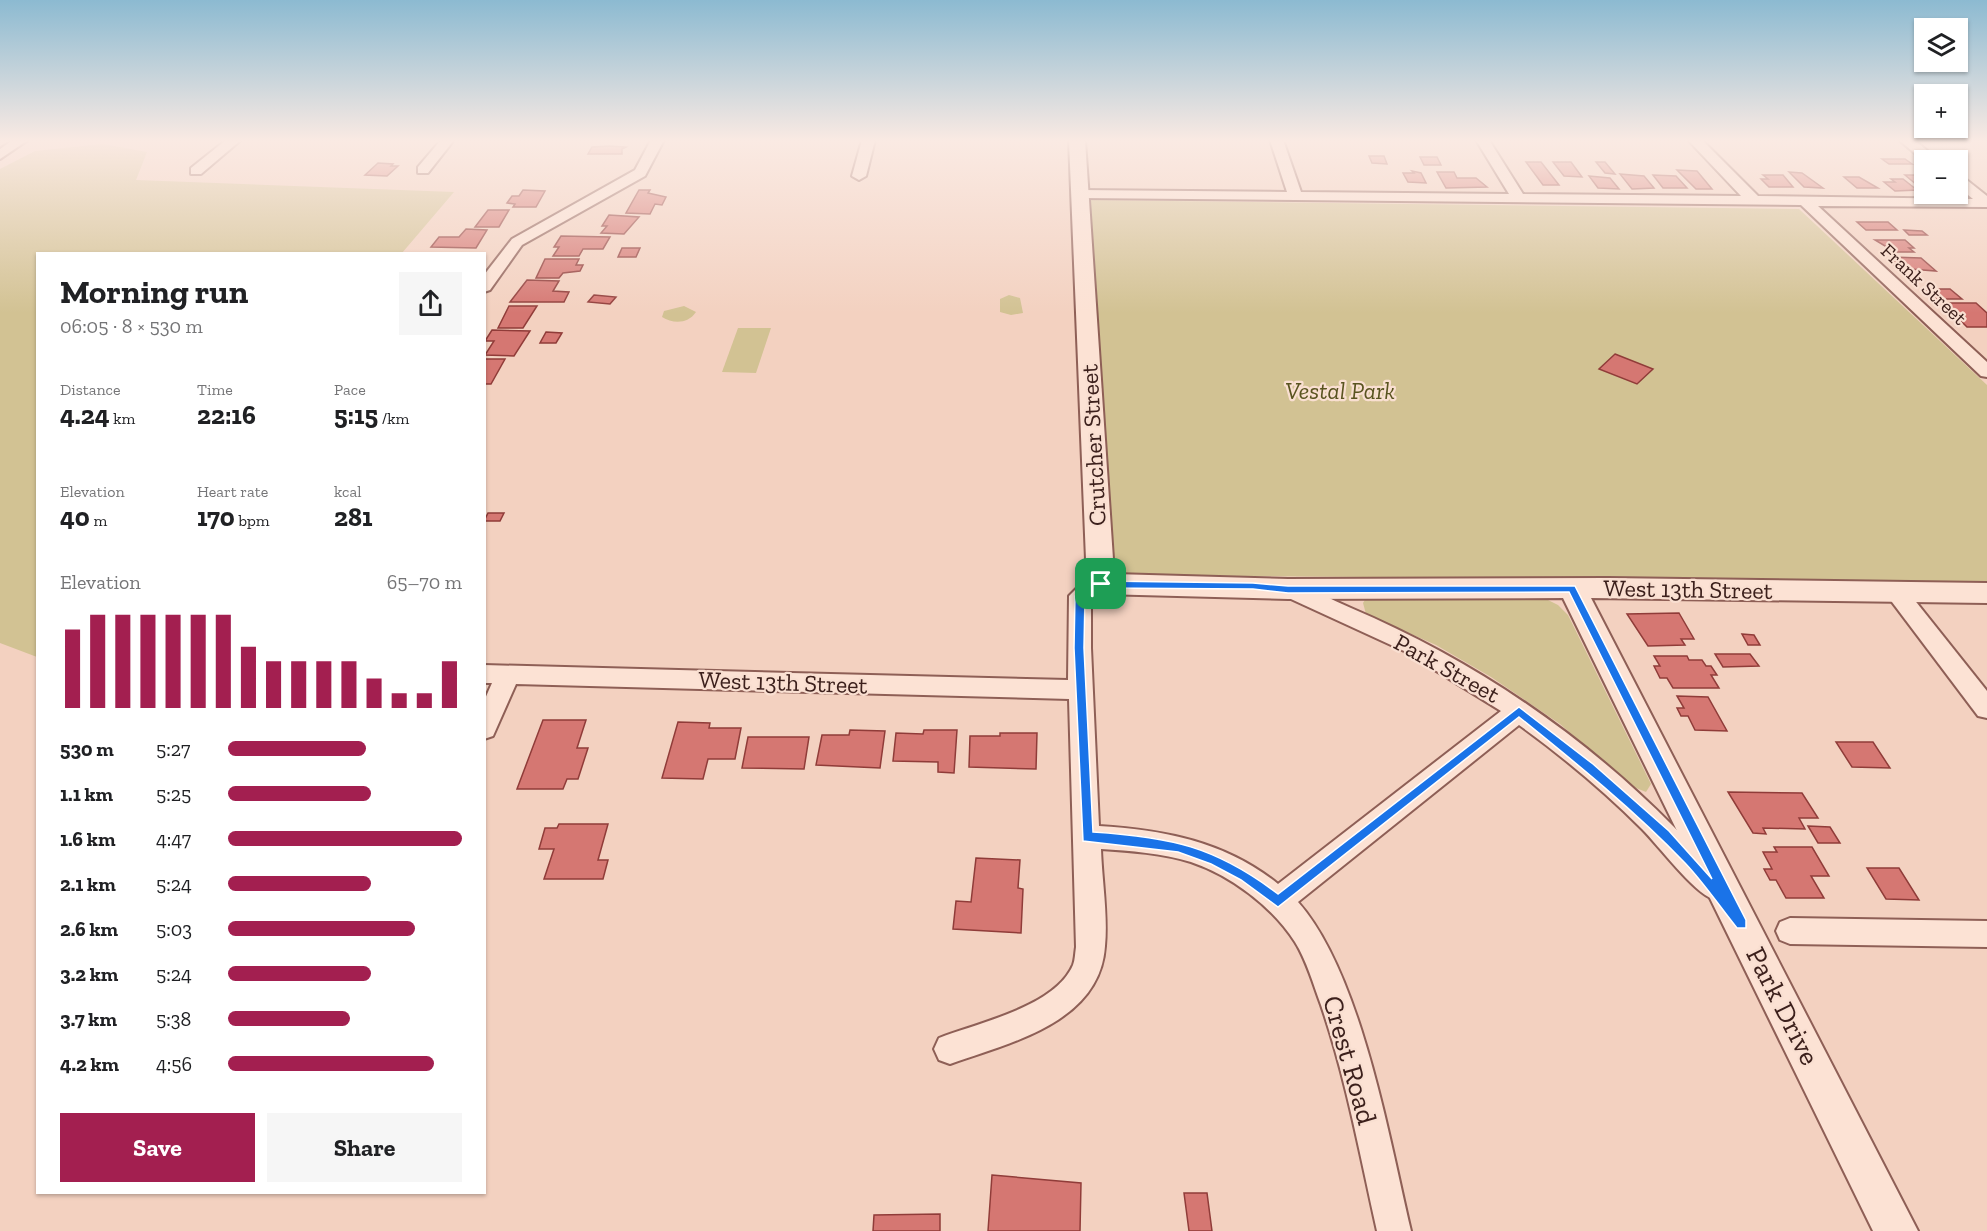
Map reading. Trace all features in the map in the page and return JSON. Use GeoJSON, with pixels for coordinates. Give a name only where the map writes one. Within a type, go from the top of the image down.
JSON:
{"type":"FeatureCollection","features":[{"type":"Feature","properties":{"kind":"street"},"geometry":{"type":"LineString","coordinates":[[486,284],[517,242],[596,197]]}},
{"type":"Feature","properties":{"kind":"street","name":"Crutcher Street"},"geometry":{"type":"LineString","coordinates":[[1080,197],[1101,584]]}},
{"type":"Feature","properties":{"kind":"street"},"geometry":{"type":"LineString","coordinates":[[1346,197],[1987,203]]}},
{"type":"Feature","properties":{"kind":"street"},"geometry":{"type":"LineString","coordinates":[[1751,197],[1754,201]]}},
{"type":"Feature","properties":{"kind":"street","name":"Frank Street"},"geometry":{"type":"LineString","coordinates":[[1806,202],[1987,372]]}},
{"type":"Feature","properties":{"kind":"street"},"geometry":{"type":"LineString","coordinates":[[950,1049],[1034,1018],[1072,992],[1086,971],[1091,947],[1081,690],[1080,596],[1094,585],[1101,584]]}},
{"type":"Feature","properties":{"kind":"street","name":"West 13th Street"},"geometry":{"type":"LineString","coordinates":[[1101,584],[1253,586],[1288,589],[1572,588],[1987,593]]}},
{"type":"Feature","properties":{"kind":"street","name":"Park Drive"},"geometry":{"type":"LineString","coordinates":[[1572,588],[1896,1231]]}},
{"type":"Feature","properties":{"kind":"street","name":"Park Street"},"geometry":{"type":"LineString","coordinates":[[1288,589],[1426,652],[1519,711],[1589,767],[1664,834],[1692,862],[1741,924]]}},
{"type":"Feature","properties":{"kind":"street"},"geometry":{"type":"LineString","coordinates":[[1897,593],[1987,709]]}},
{"type":"Feature","properties":{"kind":"street"},"geometry":{"type":"LineString","coordinates":[[486,720],[496,675]]}},
{"type":"Feature","properties":{"kind":"street","name":"West 13th Street"},"geometry":{"type":"LineString","coordinates":[[496,675],[1081,690]]}},
{"type":"Feature","properties":{"kind":"street"},"geometry":{"type":"LineString","coordinates":[[1278,902],[1519,711]]}},
{"type":"Feature","properties":{"kind":"street","name":"Crest Road"},"geometry":{"type":"LineString","coordinates":[[1088,837],[1136,840],[1178,847],[1215,860],[1245,876],[1278,902],[1300,925],[1310,942],[1352,1048],[1394,1231]]}},
{"type":"Feature","properties":{"kind":"street"},"geometry":{"type":"LineString","coordinates":[[1790,930],[1987,934]]}},
{"type":"Feature","properties":{"kind":"green space"},"geometry":{"type":"Polygon","coordinates":[[[0,197],[449,197],[403,252],[36,252],[36,657],[0,643],[0,197]]]}},
{"type":"Feature","properties":{"kind":"green space","name":"Vestal Park"},"geometry":{"type":"Polygon","coordinates":[[[1088,200],[1799,209],[1987,385],[1987,582],[1123,575],[1113,562],[1088,200]]]}},
{"type":"Feature","properties":{"kind":"green space"},"geometry":{"type":"Polygon","coordinates":[[[1009,295],[1020,298],[1023,313],[1011,315],[1000,312],[1000,299],[1009,295]]]}},
{"type":"Feature","properties":{"kind":"green space"},"geometry":{"type":"Polygon","coordinates":[[[684,306],[696,312],[685,321],[675,322],[662,317],[664,311],[684,306]]]}},
{"type":"Feature","properties":{"kind":"green space"},"geometry":{"type":"Polygon","coordinates":[[[738,328],[771,328],[756,373],[722,372],[738,328]]]}},
{"type":"Feature","properties":{"kind":"green space"},"geometry":{"type":"Polygon","coordinates":[[[1366,598],[1544,598],[1558,605],[1568,615],[1651,784],[1646,792],[1631,786],[1560,724],[1491,677],[1436,645],[1366,614],[1363,603],[1366,598]]]}},
{"type":"Feature","properties":{"kind":"building"},"geometry":{"type":"Polygon","coordinates":[[[511,197],[541,197],[536,207],[513,207],[515,204],[507,203],[511,197]]]}},
{"type":"Feature","properties":{"kind":"building"},"geometry":{"type":"Polygon","coordinates":[[[635,197],[666,197],[662,205],[655,204],[650,214],[626,213],[635,197]]]}},
{"type":"Feature","properties":{"kind":"building"},"geometry":{"type":"Polygon","coordinates":[[[488,210],[509,210],[499,227],[475,227],[488,210]]]}},
{"type":"Feature","properties":{"kind":"building"},"geometry":{"type":"Polygon","coordinates":[[[609,215],[639,217],[624,234],[601,233],[607,226],[602,226],[609,215]]]}},
{"type":"Feature","properties":{"kind":"building"},"geometry":{"type":"Polygon","coordinates":[[[1857,222],[1888,222],[1897,230],[1866,230],[1857,222]]]}},
{"type":"Feature","properties":{"kind":"building"},"geometry":{"type":"Polygon","coordinates":[[[466,229],[487,230],[476,248],[431,247],[439,237],[459,237],[466,229]]]}},
{"type":"Feature","properties":{"kind":"building"},"geometry":{"type":"Polygon","coordinates":[[[1904,230],[1922,231],[1927,235],[1909,235],[1904,230]]]}},
{"type":"Feature","properties":{"kind":"building"},"geometry":{"type":"Polygon","coordinates":[[[561,236],[610,237],[603,249],[583,249],[579,256],[553,256],[559,247],[554,247],[561,236]]]}},
{"type":"Feature","properties":{"kind":"building"},"geometry":{"type":"Polygon","coordinates":[[[1875,240],[1905,240],[1914,248],[1909,248],[1914,252],[1895,252],[1875,240]]]}},
{"type":"Feature","properties":{"kind":"building"},"geometry":{"type":"Polygon","coordinates":[[[622,248],[640,248],[636,257],[618,257],[622,248]]]}},
{"type":"Feature","properties":{"kind":"building"},"geometry":{"type":"Polygon","coordinates":[[[1891,257],[1921,258],[1936,271],[1897,268],[1889,261],[1895,261],[1891,257]]]}},
{"type":"Feature","properties":{"kind":"building"},"geometry":{"type":"Polygon","coordinates":[[[545,259],[579,259],[576,265],[583,265],[580,271],[563,273],[559,278],[536,278],[545,259]]]}},
{"type":"Feature","properties":{"kind":"building"},"geometry":{"type":"Polygon","coordinates":[[[527,280],[559,281],[553,291],[569,292],[564,302],[510,302],[527,280]]]}},
{"type":"Feature","properties":{"kind":"building"},"geometry":{"type":"Polygon","coordinates":[[[1925,289],[1950,289],[1962,299],[1936,299],[1925,289]]]}},
{"type":"Feature","properties":{"kind":"building"},"geometry":{"type":"Polygon","coordinates":[[[594,295],[616,297],[610,304],[588,302],[594,295]]]}},
{"type":"Feature","properties":{"kind":"building"},"geometry":{"type":"Polygon","coordinates":[[[1943,303],[1976,303],[1987,313],[1987,327],[1967,327],[1943,303]]]}},
{"type":"Feature","properties":{"kind":"building"},"geometry":{"type":"Polygon","coordinates":[[[509,306],[537,306],[523,328],[498,328],[509,306]]]}},
{"type":"Feature","properties":{"kind":"building"},"geometry":{"type":"Polygon","coordinates":[[[492,330],[530,331],[514,356],[486,355],[494,341],[486,339],[492,330]]]}},
{"type":"Feature","properties":{"kind":"building"},"geometry":{"type":"Polygon","coordinates":[[[546,332],[562,333],[556,343],[540,343],[546,332]]]}},
{"type":"Feature","properties":{"kind":"building"},"geometry":{"type":"Polygon","coordinates":[[[1615,354],[1653,369],[1637,384],[1599,369],[1615,354]]]}},
{"type":"Feature","properties":{"kind":"building"},"geometry":{"type":"Polygon","coordinates":[[[486,359],[505,359],[491,384],[486,384],[486,359]]]}},
{"type":"Feature","properties":{"kind":"building"},"geometry":{"type":"Polygon","coordinates":[[[488,513],[504,513],[500,521],[486,521],[488,513]]]}},
{"type":"Feature","properties":{"kind":"building"},"geometry":{"type":"Polygon","coordinates":[[[1679,613],[1694,639],[1681,639],[1685,645],[1648,646],[1627,614],[1679,613]]]}},
{"type":"Feature","properties":{"kind":"building"},"geometry":{"type":"Polygon","coordinates":[[[1742,634],[1754,635],[1760,645],[1748,645],[1742,634]]]}},
{"type":"Feature","properties":{"kind":"building"},"geometry":{"type":"Polygon","coordinates":[[[1715,654],[1750,654],[1759,666],[1723,667],[1715,654]]]}},
{"type":"Feature","properties":{"kind":"building"},"geometry":{"type":"Polygon","coordinates":[[[1654,656],[1687,656],[1689,660],[1702,660],[1706,666],[1711,666],[1717,675],[1711,675],[1719,688],[1673,688],[1667,678],[1660,678],[1654,666],[1660,666],[1654,656]]]}},
{"type":"Feature","properties":{"kind":"building"},"geometry":{"type":"Polygon","coordinates":[[[1677,696],[1708,697],[1727,731],[1695,730],[1688,716],[1681,716],[1677,708],[1684,708],[1677,696]]]}},
{"type":"Feature","properties":{"kind":"building"},"geometry":{"type":"Polygon","coordinates":[[[543,720],[586,720],[577,748],[588,748],[578,779],[567,779],[563,789],[517,789],[543,720]]]}},
{"type":"Feature","properties":{"kind":"building"},"geometry":{"type":"Polygon","coordinates":[[[678,722],[710,723],[709,728],[741,728],[735,759],[708,759],[703,779],[662,778],[678,722]]]}},
{"type":"Feature","properties":{"kind":"building"},"geometry":{"type":"Polygon","coordinates":[[[850,730],[885,731],[880,768],[816,765],[822,735],[849,735],[850,730]]]}},
{"type":"Feature","properties":{"kind":"building"},"geometry":{"type":"Polygon","coordinates":[[[924,730],[957,730],[954,773],[938,772],[938,762],[893,761],[896,733],[923,734],[924,730]]]}},
{"type":"Feature","properties":{"kind":"building"},"geometry":{"type":"Polygon","coordinates":[[[1000,733],[1037,733],[1036,769],[969,767],[970,736],[1000,736],[1000,733]]]}},
{"type":"Feature","properties":{"kind":"building"},"geometry":{"type":"Polygon","coordinates":[[[748,737],[809,737],[804,769],[742,768],[748,737]]]}},
{"type":"Feature","properties":{"kind":"building"},"geometry":{"type":"Polygon","coordinates":[[[1836,742],[1873,742],[1890,768],[1852,767],[1836,742]]]}},
{"type":"Feature","properties":{"kind":"building"},"geometry":{"type":"Polygon","coordinates":[[[1728,792],[1802,793],[1818,818],[1799,818],[1805,829],[1763,828],[1766,834],[1753,833],[1728,792]]]}},
{"type":"Feature","properties":{"kind":"building"},"geometry":{"type":"Polygon","coordinates":[[[559,824],[608,824],[598,860],[608,860],[603,879],[544,879],[554,849],[539,849],[545,828],[557,828],[559,824]]]}},
{"type":"Feature","properties":{"kind":"building"},"geometry":{"type":"Polygon","coordinates":[[[1808,826],[1830,827],[1840,843],[1818,843],[1808,826]]]}},
{"type":"Feature","properties":{"kind":"building"},"geometry":{"type":"Polygon","coordinates":[[[1774,847],[1812,847],[1829,876],[1811,876],[1824,898],[1786,898],[1776,880],[1770,880],[1764,869],[1772,869],[1763,852],[1777,852],[1774,847]]]}},
{"type":"Feature","properties":{"kind":"building"},"geometry":{"type":"Polygon","coordinates":[[[976,858],[1020,860],[1018,888],[1023,889],[1021,933],[953,929],[956,901],[971,902],[976,858]]]}},
{"type":"Feature","properties":{"kind":"building"},"geometry":{"type":"Polygon","coordinates":[[[1867,868],[1899,868],[1919,900],[1886,899],[1867,868]]]}},
{"type":"Feature","properties":{"kind":"building"},"geometry":{"type":"Polygon","coordinates":[[[992,1175],[1081,1183],[1080,1231],[988,1231],[992,1175]]]}},
{"type":"Feature","properties":{"kind":"building"},"geometry":{"type":"Polygon","coordinates":[[[1184,1193],[1207,1193],[1212,1231],[1189,1231],[1184,1193]]]}},
{"type":"Feature","properties":{"kind":"building"},"geometry":{"type":"Polygon","coordinates":[[[940,1214],[940,1231],[873,1231],[874,1215],[940,1214]]]}},
{"type":"Feature","properties":{"kind":"route"},"geometry":{"type":"LineString","coordinates":[[1101,584],[1253,586],[1288,589],[1572,588],[1741,924],[1692,862],[1664,834],[1589,767],[1519,711],[1278,902],[1245,876],[1215,860],[1178,847],[1136,840],[1088,837],[1079,648],[1080,596],[1094,585],[1101,584]]}}]}
